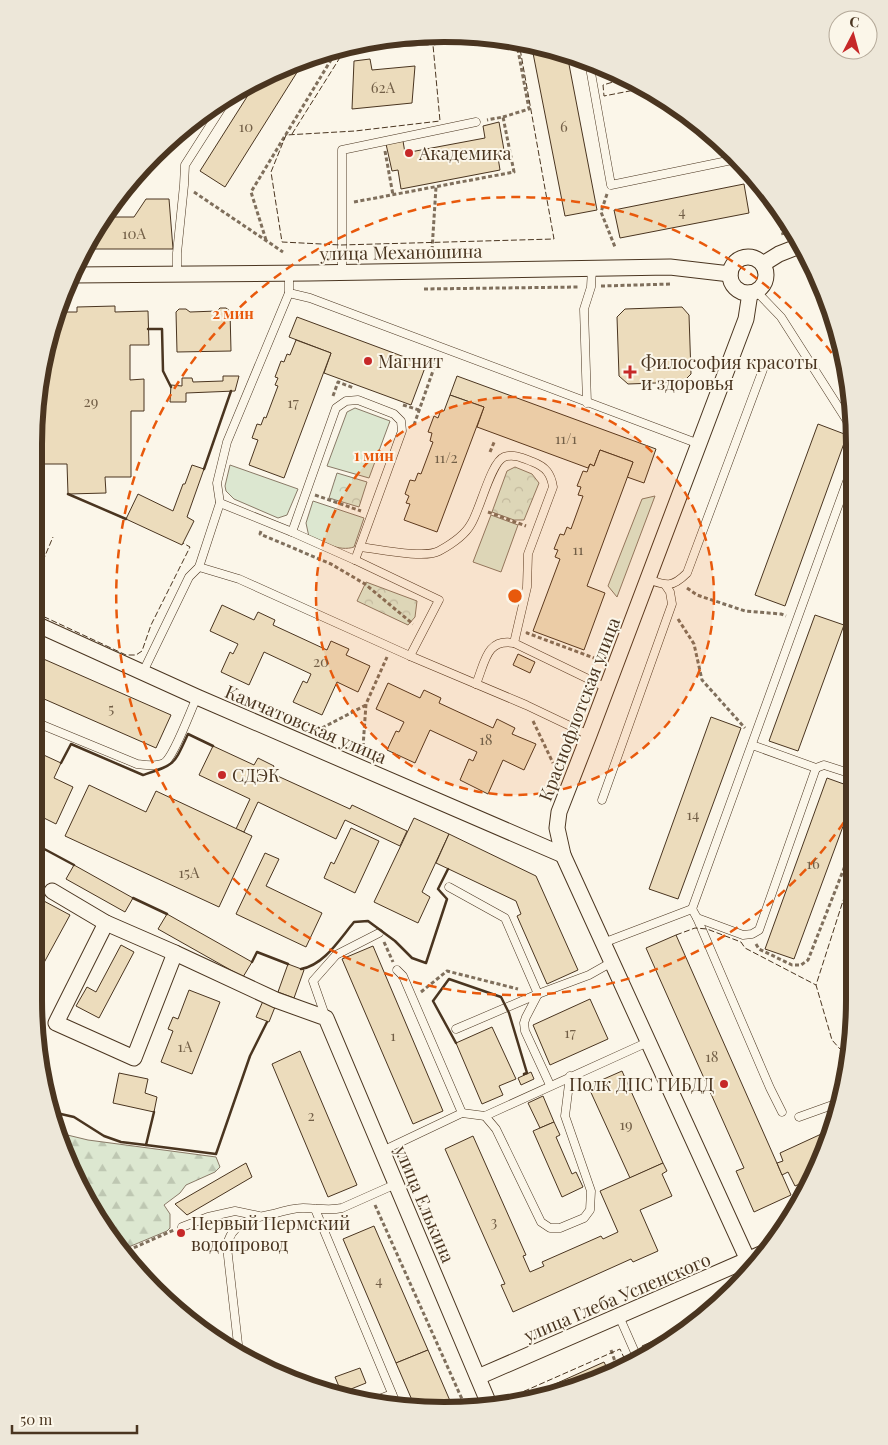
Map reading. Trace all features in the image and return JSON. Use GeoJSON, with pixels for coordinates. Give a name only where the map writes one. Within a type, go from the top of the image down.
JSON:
{"type":"FeatureCollection","features":[{"type":"Feature","properties":{"kind":"street"},"geometry":{"type":"LineString","coordinates":[[762,264],[795,248]]}},
{"type":"Feature","properties":{"kind":"street"},"geometry":{"type":"LineString","coordinates":[[752,258],[762,264],[766,276],[765,282],[753,292],[738,290],[731,280],[730,274],[732,268],[740,259],[752,258]]}},
{"type":"Feature","properties":{"kind":"street","name":"улица Механошина"},"geometry":{"type":"LineString","coordinates":[[80,275],[670,267],[730,274]]}},
{"type":"Feature","properties":{"kind":"street","name":"Краснофлотская улица"},"geometry":{"type":"LineString","coordinates":[[749,1262],[563,855],[557,828],[559,812],[699,444],[746,318],[753,292]]}},
{"type":"Feature","properties":{"kind":"street","name":"Камчатовская улица"},"geometry":{"type":"LineString","coordinates":[[42,627],[197,697],[563,855]]}},
{"type":"Feature","properties":{"kind":"street"},"geometry":{"type":"LineString","coordinates":[[52,891],[106,923],[276,1000],[326,1018]]}},
{"type":"Feature","properties":{"kind":"street"},"geometry":{"type":"LineString","coordinates":[[106,923],[56,1023],[134,1058],[175,953]]}},
{"type":"Feature","properties":{"kind":"street","name":"улица Елькина"},"geometry":{"type":"LineString","coordinates":[[326,1018],[487,1400]]}},
{"type":"Feature","properties":{"kind":"street","name":"улица Глеба Успенского"},"geometry":{"type":"LineString","coordinates":[[478,1377],[619,1316],[746,1265]]}},
{"type":"Feature","properties":{"kind":"lane"},"geometry":{"type":"LineString","coordinates":[[590,70],[611,185],[729,161]]}},
{"type":"Feature","properties":{"kind":"lane"},"geometry":{"type":"LineString","coordinates":[[177,275],[177,253],[185,165],[218,112]]}},
{"type":"Feature","properties":{"kind":"lane"},"geometry":{"type":"LineString","coordinates":[[342,272],[342,150],[476,122]]}},
{"type":"Feature","properties":{"kind":"lane"},"geometry":{"type":"LineString","coordinates":[[587,403],[584,309],[592,287],[592,268]]}},
{"type":"Feature","properties":{"kind":"lane"},"geometry":{"type":"LineString","coordinates":[[143,672],[189,577],[199,567],[220,504],[217,483],[226,442],[289,293],[289,273]]}},
{"type":"Feature","properties":{"kind":"lane"},"geometry":{"type":"LineString","coordinates":[[753,292],[781,317],[845,417]]}},
{"type":"Feature","properties":{"kind":"lane"},"geometry":{"type":"LineString","coordinates":[[289,293],[310,298],[699,444]]}},
{"type":"Feature","properties":{"kind":"lane"},"geometry":{"type":"LineString","coordinates":[[666,586],[678,582],[688,573],[764,364]]}},
{"type":"Feature","properties":{"kind":"lane"},"geometry":{"type":"LineString","coordinates":[[292,532],[336,408],[346,401],[358,400],[394,414],[401,421],[402,431],[355,560]]}},
{"type":"Feature","properties":{"kind":"lane"},"geometry":{"type":"LineString","coordinates":[[360,547],[427,555],[438,552],[464,533],[470,526],[480,509],[494,465],[504,457],[516,456],[543,466],[551,475],[553,487],[528,554],[527,587],[514,644]]}},
{"type":"Feature","properties":{"kind":"lane"},"geometry":{"type":"LineString","coordinates":[[603,943],[692,909],[846,484]]}},
{"type":"Feature","properties":{"kind":"lane"},"geometry":{"type":"LineString","coordinates":[[220,504],[292,532],[439,600],[410,656]]}},
{"type":"Feature","properties":{"kind":"lane"},"geometry":{"type":"LineString","coordinates":[[199,567],[239,579],[410,656],[526,705],[589,735]]}},
{"type":"Feature","properties":{"kind":"lane"},"geometry":{"type":"LineString","coordinates":[[602,800],[672,604],[670,592],[666,586],[648,579]]}},
{"type":"Feature","properties":{"kind":"lane"},"geometry":{"type":"LineString","coordinates":[[476,684],[490,649],[496,643],[504,642],[514,644],[607,688]]}},
{"type":"Feature","properties":{"kind":"lane"},"geometry":{"type":"LineString","coordinates":[[42,725],[137,764],[164,763],[172,753],[197,697]]}},
{"type":"Feature","properties":{"kind":"lane"},"geometry":{"type":"LineString","coordinates":[[753,743],[816,768],[824,765],[846,772]]}},
{"type":"Feature","properties":{"kind":"lane"},"geometry":{"type":"LineString","coordinates":[[697,918],[743,934],[752,934],[759,930],[816,768]]}},
{"type":"Feature","properties":{"kind":"lane"},"geometry":{"type":"LineString","coordinates":[[449,887],[505,918],[538,994],[524,1023],[525,1031],[550,1085]]}},
{"type":"Feature","properties":{"kind":"lane"},"geometry":{"type":"LineString","coordinates":[[692,909],[782,1112]]}},
{"type":"Feature","properties":{"kind":"lane"},"geometry":{"type":"LineString","coordinates":[[326,1018],[313,981],[336,955],[379,933]]}},
{"type":"Feature","properties":{"kind":"lane"},"geometry":{"type":"LineString","coordinates":[[456,1029],[538,994],[589,975],[612,962]]}},
{"type":"Feature","properties":{"kind":"lane"},"geometry":{"type":"LineString","coordinates":[[397,970],[403,976],[462,1113]]}},
{"type":"Feature","properties":{"kind":"lane"},"geometry":{"type":"LineString","coordinates":[[382,1151],[462,1113],[485,1116],[648,1042]]}},
{"type":"Feature","properties":{"kind":"lane"},"geometry":{"type":"LineString","coordinates":[[485,1116],[496,1129],[541,1222],[550,1228],[560,1228],[584,1218],[590,1210],[591,1191],[565,1116],[570,1076]]}},
{"type":"Feature","properties":{"kind":"lane"},"geometry":{"type":"LineString","coordinates":[[800,1118],[832,1105]]}},
{"type":"Feature","properties":{"kind":"lane"},"geometry":{"type":"LineString","coordinates":[[238,1346],[227,1256],[228,1241],[231,1234],[240,1224],[260,1216],[294,1209],[334,1210],[342,1208],[396,1184]]}},
{"type":"Feature","properties":{"kind":"lane"},"geometry":{"type":"LineString","coordinates":[[316,1209],[394,1399]]}},
{"type":"Feature","properties":{"kind":"lane"},"geometry":{"type":"LineString","coordinates":[[182,1227],[213,1215],[236,1211],[260,1216]]}},
{"type":"Feature","properties":{"kind":"lane"},"geometry":{"type":"LineString","coordinates":[[619,1316],[637,1353]]}},
{"type":"Feature","properties":{"kind":"lane"},"geometry":{"type":"LineString","coordinates":[[383,1398],[392,1394]]}},
{"type":"Feature","properties":{"kind":"path"},"geometry":{"type":"LineString","coordinates":[[476,122],[504,117],[529,109],[519,50]]}},
{"type":"Feature","properties":{"kind":"path"},"geometry":{"type":"LineString","coordinates":[[266,240],[252,192],[332,59]]}},
{"type":"Feature","properties":{"kind":"path"},"geometry":{"type":"LineString","coordinates":[[341,205],[514,172],[504,117]]}},
{"type":"Feature","properties":{"kind":"path"},"geometry":{"type":"LineString","coordinates":[[383,140],[392,195]]}},
{"type":"Feature","properties":{"kind":"path"},"geometry":{"type":"LineString","coordinates":[[184,185],[283,252]]}},
{"type":"Feature","properties":{"kind":"path"},"geometry":{"type":"LineString","coordinates":[[611,185],[601,212],[615,247]]}},
{"type":"Feature","properties":{"kind":"path"},"geometry":{"type":"LineString","coordinates":[[432,250],[436,187]]}},
{"type":"Feature","properties":{"kind":"path"},"geometry":{"type":"LineString","coordinates":[[781,226],[783,235]]}},
{"type":"Feature","properties":{"kind":"path"},"geometry":{"type":"LineString","coordinates":[[412,428],[435,365],[434,358],[430,354]]}},
{"type":"Feature","properties":{"kind":"path"},"geometry":{"type":"LineString","coordinates":[[332,400],[338,382],[356,389]]}},
{"type":"Feature","properties":{"kind":"path"},"geometry":{"type":"LineString","coordinates":[[401,404],[419,410]]}},
{"type":"Feature","properties":{"kind":"path"},"geometry":{"type":"LineString","coordinates":[[488,459],[494,440]]}},
{"type":"Feature","properties":{"kind":"path"},"geometry":{"type":"LineString","coordinates":[[306,492],[372,514]]}},
{"type":"Feature","properties":{"kind":"path"},"geometry":{"type":"LineString","coordinates":[[480,509],[538,530]]}},
{"type":"Feature","properties":{"kind":"path"},"geometry":{"type":"LineString","coordinates":[[349,575],[365,584],[423,633]]}},
{"type":"Feature","properties":{"kind":"path"},"geometry":{"type":"LineString","coordinates":[[678,582],[697,595],[745,611],[781,614],[797,620]]}},
{"type":"Feature","properties":{"kind":"path"},"geometry":{"type":"LineString","coordinates":[[671,608],[694,644],[702,680],[744,726],[753,743]]}},
{"type":"Feature","properties":{"kind":"path"},"geometry":{"type":"LineString","coordinates":[[529,627],[527,634],[594,658]]}},
{"type":"Feature","properties":{"kind":"path"},"geometry":{"type":"LineString","coordinates":[[363,747],[366,704],[391,647]]}},
{"type":"Feature","properties":{"kind":"path"},"geometry":{"type":"LineString","coordinates":[[322,728],[366,704]]}},
{"type":"Feature","properties":{"kind":"path"},"geometry":{"type":"LineString","coordinates":[[526,705],[553,764]]}},
{"type":"Feature","properties":{"kind":"path"},"geometry":{"type":"LineString","coordinates":[[752,934],[759,949],[792,965],[801,965],[808,960],[846,863]]}},
{"type":"Feature","properties":{"kind":"path"},"geometry":{"type":"LineString","coordinates":[[384,941],[397,970]]}},
{"type":"Feature","properties":{"kind":"path"},"geometry":{"type":"LineString","coordinates":[[413,998],[447,971],[538,994]]}},
{"type":"Feature","properties":{"kind":"path"},"geometry":{"type":"LineString","coordinates":[[371,1196],[463,1402]]}},
{"type":"Feature","properties":{"kind":"path"},"geometry":{"type":"LineString","coordinates":[[130,1251],[182,1227]]}},
{"type":"Feature","properties":{"kind":"path"},"geometry":{"type":"LineString","coordinates":[[611,1350],[616,1364]]}},
{"type":"Feature","properties":{"kind":"green space"},"geometry":{"type":"Polygon","coordinates":[[[355,408],[390,421],[369,478],[327,466],[347,412],[355,408]]]}},
{"type":"Feature","properties":{"kind":"green space"},"geometry":{"type":"Polygon","coordinates":[[[230,465],[298,489],[287,515],[278,518],[234,499],[226,491],[225,486],[230,465]]]}},
{"type":"Feature","properties":{"kind":"green space"},"geometry":{"type":"Polygon","coordinates":[[[515,467],[532,474],[539,483],[524,520],[514,520],[492,512],[507,471],[515,467]]]}},
{"type":"Feature","properties":{"kind":"green space"},"geometry":{"type":"Polygon","coordinates":[[[337,473],[367,482],[359,507],[329,498],[337,473]]]}},
{"type":"Feature","properties":{"kind":"green space"},"geometry":{"type":"Polygon","coordinates":[[[655,496],[617,597],[608,586],[642,499],[655,496]]]}},
{"type":"Feature","properties":{"kind":"green space"},"geometry":{"type":"Polygon","coordinates":[[[313,501],[364,518],[354,547],[337,547],[309,537],[306,523],[313,501]]]}},
{"type":"Feature","properties":{"kind":"green space"},"geometry":{"type":"Polygon","coordinates":[[[491,515],[518,525],[501,572],[473,562],[491,515]]]}},
{"type":"Feature","properties":{"kind":"green space"},"geometry":{"type":"Polygon","coordinates":[[[366,582],[417,601],[415,617],[408,625],[357,601],[366,582]]]}},
{"type":"Feature","properties":{"kind":"green space"},"geometry":{"type":"Polygon","coordinates":[[[66,1135],[88,1140],[216,1157],[220,1167],[215,1172],[186,1185],[180,1193],[164,1205],[170,1214],[170,1228],[127,1248],[96,1202],[73,1155],[66,1135]]]}},
{"type":"Feature","properties":{"kind":"building"},"geometry":{"type":"Polygon","coordinates":[[[533,53],[569,63],[597,210],[565,216],[533,53]]]}},
{"type":"Feature","properties":{"kind":"building"},"geometry":{"type":"Polygon","coordinates":[[[370,59],[372,70],[415,66],[412,103],[352,109],[354,61],[370,59]]]}},
{"type":"Feature","properties":{"kind":"building"},"geometry":{"type":"Polygon","coordinates":[[[299,70],[225,187],[200,171],[250,92],[299,70]]]}},
{"type":"Feature","properties":{"kind":"building"},"geometry":{"type":"Polygon","coordinates":[[[499,122],[504,150],[497,151],[500,170],[401,189],[398,170],[392,171],[386,144],[403,141],[405,153],[485,138],[483,126],[499,122]]]}},
{"type":"Feature","properties":{"kind":"building"},"geometry":{"type":"Polygon","coordinates":[[[744,184],[749,213],[620,238],[614,210],[744,184]]]}},
{"type":"Feature","properties":{"kind":"building"},"geometry":{"type":"Polygon","coordinates":[[[146,199],[169,199],[173,249],[93,249],[113,217],[134,217],[146,199]]]}},
{"type":"Feature","properties":{"kind":"building"},"geometry":{"type":"Polygon","coordinates":[[[115,306],[115,312],[148,311],[149,345],[130,345],[130,380],[144,379],[144,411],[131,411],[131,477],[105,477],[106,493],[68,494],[67,464],[42,464],[43,418],[50,366],[65,312],[77,312],[77,307],[115,306]]]}},
{"type":"Feature","properties":{"kind":"building"},"geometry":{"type":"Polygon","coordinates":[[[682,307],[689,315],[691,374],[683,382],[628,384],[619,376],[617,317],[625,309],[682,307]]]}},
{"type":"Feature","properties":{"kind":"building"},"geometry":{"type":"Polygon","coordinates":[[[220,308],[226,308],[230,311],[231,351],[177,352],[176,312],[179,309],[186,309],[190,312],[217,311],[220,308]]]}},
{"type":"Feature","properties":{"kind":"building"},"geometry":{"type":"Polygon","coordinates":[[[297,317],[426,365],[411,405],[324,373],[331,353],[289,337],[297,317]]]}},
{"type":"Feature","properties":{"kind":"building"},"geometry":{"type":"Polygon","coordinates":[[[296,340],[331,353],[284,478],[249,465],[258,440],[252,438],[257,424],[261,425],[264,417],[266,418],[278,386],[275,385],[278,378],[275,377],[281,361],[284,362],[287,354],[290,355],[296,340]]]}},
{"type":"Feature","properties":{"kind":"building"},"geometry":{"type":"Polygon","coordinates":[[[223,376],[239,376],[235,391],[186,393],[186,402],[170,402],[171,385],[182,386],[182,378],[192,378],[193,382],[223,381],[223,376]]]}},
{"type":"Feature","properties":{"kind":"building"},"geometry":{"type":"Polygon","coordinates":[[[457,376],[656,449],[644,483],[627,477],[633,462],[600,450],[594,466],[590,464],[588,468],[477,427],[484,407],[450,395],[457,376]]]}},
{"type":"Feature","properties":{"kind":"building"},"geometry":{"type":"Polygon","coordinates":[[[450,395],[484,407],[437,532],[404,520],[410,504],[406,503],[409,496],[405,494],[410,480],[415,481],[418,473],[421,474],[433,442],[430,441],[432,433],[428,432],[434,416],[438,418],[441,410],[444,411],[450,395]]]}},
{"type":"Feature","properties":{"kind":"building"},"geometry":{"type":"Polygon","coordinates":[[[818,424],[846,434],[785,606],[755,595],[818,424]]]}},
{"type":"Feature","properties":{"kind":"building"},"geometry":{"type":"Polygon","coordinates":[[[600,450],[633,462],[587,586],[605,593],[584,650],[533,631],[560,559],[555,557],[558,550],[554,549],[560,534],[564,535],[567,527],[571,529],[583,496],[578,495],[581,487],[577,486],[583,471],[587,472],[590,464],[594,466],[600,450]]]}},
{"type":"Feature","properties":{"kind":"building"},"geometry":{"type":"Polygon","coordinates":[[[192,465],[204,469],[187,517],[194,521],[182,545],[126,519],[138,494],[173,511],[192,465]]]}},
{"type":"Feature","properties":{"kind":"building"},"geometry":{"type":"Polygon","coordinates":[[[222,605],[254,620],[258,612],[275,620],[273,625],[327,650],[331,641],[349,649],[346,655],[370,666],[358,692],[337,682],[322,715],[293,702],[303,681],[307,683],[311,674],[264,652],[249,685],[221,672],[230,652],[233,654],[238,644],[210,631],[222,605]]]}},
{"type":"Feature","properties":{"kind":"building"},"geometry":{"type":"Polygon","coordinates":[[[815,615],[844,625],[798,751],[769,741],[815,615]]]}},
{"type":"Feature","properties":{"kind":"building"},"geometry":{"type":"Polygon","coordinates":[[[518,654],[535,662],[530,673],[513,665],[518,654]]]}},
{"type":"Feature","properties":{"kind":"building"},"geometry":{"type":"Polygon","coordinates":[[[42,658],[171,715],[156,748],[42,698],[42,658]]]}},
{"type":"Feature","properties":{"kind":"building"},"geometry":{"type":"Polygon","coordinates":[[[388,683],[420,698],[424,690],[441,698],[439,703],[493,728],[497,719],[515,728],[512,734],[536,744],[524,770],[503,760],[488,794],[460,780],[469,759],[473,761],[477,752],[430,730],[415,763],[387,750],[396,731],[399,732],[404,722],[376,709],[388,683]]]}},
{"type":"Feature","properties":{"kind":"building"},"geometry":{"type":"Polygon","coordinates":[[[711,717],[741,728],[678,899],[649,889],[711,717]]]}},
{"type":"Feature","properties":{"kind":"building"},"geometry":{"type":"Polygon","coordinates":[[[213,746],[254,765],[258,758],[274,766],[271,773],[350,809],[352,805],[407,831],[400,846],[345,820],[336,839],[258,802],[244,832],[236,829],[250,799],[199,775],[213,746]]]}},
{"type":"Feature","properties":{"kind":"building"},"geometry":{"type":"Polygon","coordinates":[[[42,754],[61,763],[54,778],[73,787],[56,824],[42,817],[42,754]]]}},
{"type":"Feature","properties":{"kind":"building"},"geometry":{"type":"Polygon","coordinates":[[[827,778],[846,785],[846,818],[794,959],[765,949],[827,778]]]}},
{"type":"Feature","properties":{"kind":"building"},"geometry":{"type":"Polygon","coordinates":[[[89,785],[146,812],[156,791],[252,836],[219,907],[65,836],[89,785]]]}},
{"type":"Feature","properties":{"kind":"building"},"geometry":{"type":"Polygon","coordinates":[[[414,818],[449,834],[422,892],[430,897],[418,923],[374,902],[414,818]]]}},
{"type":"Feature","properties":{"kind":"building"},"geometry":{"type":"Polygon","coordinates":[[[351,828],[379,841],[355,893],[324,878],[331,862],[334,864],[351,828]]]}},
{"type":"Feature","properties":{"kind":"building"},"geometry":{"type":"Polygon","coordinates":[[[449,834],[536,876],[578,970],[547,984],[517,916],[521,914],[516,901],[436,863],[449,834]]]}},
{"type":"Feature","properties":{"kind":"building"},"geometry":{"type":"Polygon","coordinates":[[[265,853],[279,859],[266,886],[322,913],[306,947],[236,914],[265,853]]]}},
{"type":"Feature","properties":{"kind":"building"},"geometry":{"type":"Polygon","coordinates":[[[74,865],[133,898],[125,912],[66,879],[74,865]]]}},
{"type":"Feature","properties":{"kind":"building"},"geometry":{"type":"Polygon","coordinates":[[[42,900],[70,915],[42,966],[42,900]]]}},
{"type":"Feature","properties":{"kind":"building"},"geometry":{"type":"Polygon","coordinates":[[[167,914],[252,962],[243,977],[158,929],[167,914]]]}},
{"type":"Feature","properties":{"kind":"building"},"geometry":{"type":"Polygon","coordinates":[[[676,935],[791,1195],[754,1212],[736,1171],[744,1168],[646,948],[676,935]]]}},
{"type":"Feature","properties":{"kind":"building"},"geometry":{"type":"Polygon","coordinates":[[[121,945],[134,952],[99,1018],[76,1006],[87,987],[96,992],[121,945]]]}},
{"type":"Feature","properties":{"kind":"building"},"geometry":{"type":"Polygon","coordinates":[[[373,946],[443,1111],[413,1124],[342,959],[373,946]]]}},
{"type":"Feature","properties":{"kind":"building"},"geometry":{"type":"Polygon","coordinates":[[[288,964],[304,970],[294,998],[278,992],[288,964]]]}},
{"type":"Feature","properties":{"kind":"building"},"geometry":{"type":"Polygon","coordinates":[[[189,990],[220,1002],[192,1074],[161,1062],[173,1031],[168,1029],[173,1017],[178,1019],[189,990]]]}},
{"type":"Feature","properties":{"kind":"building"},"geometry":{"type":"Polygon","coordinates":[[[590,999],[608,1039],[550,1065],[533,1025],[590,999]]]}},
{"type":"Feature","properties":{"kind":"building"},"geometry":{"type":"Polygon","coordinates":[[[263,1001],[275,1007],[269,1022],[256,1017],[263,1001]]]}},
{"type":"Feature","properties":{"kind":"building"},"geometry":{"type":"Polygon","coordinates":[[[492,1027],[516,1079],[499,1086],[503,1095],[482,1104],[456,1043],[492,1027]]]}},
{"type":"Feature","properties":{"kind":"building"},"geometry":{"type":"Polygon","coordinates":[[[300,1051],[357,1185],[328,1197],[272,1064],[300,1051]]]}},
{"type":"Feature","properties":{"kind":"building"},"geometry":{"type":"Polygon","coordinates":[[[622,1071],[663,1163],[630,1178],[588,1086],[622,1071]]]}},
{"type":"Feature","properties":{"kind":"building"},"geometry":{"type":"Polygon","coordinates":[[[531,1072],[534,1079],[521,1085],[518,1078],[531,1072]]]}},
{"type":"Feature","properties":{"kind":"building"},"geometry":{"type":"Polygon","coordinates":[[[119,1073],[148,1079],[145,1093],[157,1097],[154,1112],[113,1103],[119,1073]]]}},
{"type":"Feature","properties":{"kind":"building"},"geometry":{"type":"Polygon","coordinates":[[[543,1096],[554,1122],[540,1128],[528,1103],[543,1096]]]}},
{"type":"Feature","properties":{"kind":"building"},"geometry":{"type":"Polygon","coordinates":[[[554,1122],[560,1135],[556,1137],[572,1174],[576,1172],[583,1187],[562,1197],[533,1131],[554,1122]]]}},
{"type":"Feature","properties":{"kind":"building"},"geometry":{"type":"Polygon","coordinates":[[[823,1133],[802,1183],[795,1186],[788,1172],[782,1175],[777,1163],[783,1161],[780,1153],[823,1133]]]}},
{"type":"Feature","properties":{"kind":"building"},"geometry":{"type":"Polygon","coordinates":[[[473,1136],[526,1255],[523,1256],[530,1272],[544,1266],[542,1262],[601,1236],[603,1239],[618,1232],[600,1191],[663,1163],[667,1171],[662,1174],[672,1196],[640,1210],[658,1251],[633,1262],[631,1259],[513,1312],[501,1285],[505,1284],[445,1149],[473,1136]]]}},
{"type":"Feature","properties":{"kind":"building"},"geometry":{"type":"Polygon","coordinates":[[[246,1163],[252,1177],[187,1215],[175,1204],[246,1163]]]}},
{"type":"Feature","properties":{"kind":"building"},"geometry":{"type":"Polygon","coordinates":[[[374,1226],[428,1350],[396,1363],[343,1239],[374,1226]]]}},
{"type":"Feature","properties":{"kind":"building"},"geometry":{"type":"Polygon","coordinates":[[[668,1334],[644,1350],[642,1346],[668,1334]]]}},
{"type":"Feature","properties":{"kind":"building"},"geometry":{"type":"Polygon","coordinates":[[[428,1350],[451,1402],[413,1401],[396,1363],[428,1350]]]}},
{"type":"Feature","properties":{"kind":"building"},"geometry":{"type":"Polygon","coordinates":[[[604,1362],[607,1368],[573,1381],[540,1391],[604,1362]]]}},
{"type":"Feature","properties":{"kind":"building"},"geometry":{"type":"Polygon","coordinates":[[[360,1368],[366,1383],[347,1391],[345,1388],[340,1389],[335,1377],[360,1368]]]}},
{"type":"Feature","properties":{"kind":"fence"},"geometry":{"type":"LineString","coordinates":[[450,42],[433,45],[440,121],[355,131],[286,135],[271,172],[282,242],[341,245],[554,239],[520,50]]}},
{"type":"Feature","properties":{"kind":"fence"},"geometry":{"type":"LineString","coordinates":[[292,134],[341,56]]}},
{"type":"Feature","properties":{"kind":"fence"},"geometry":{"type":"LineString","coordinates":[[616,81],[603,85],[604,96],[634,90]]}},
{"type":"Feature","properties":{"kind":"fence"},"geometry":{"type":"LineString","coordinates":[[805,268],[816,292]]}},
{"type":"Feature","properties":{"kind":"fence"},"geometry":{"type":"LineString","coordinates":[[42,563],[53,537]]}},
{"type":"Feature","properties":{"kind":"fence"},"geometry":{"type":"LineString","coordinates":[[42,616],[126,655],[136,655],[142,651],[151,625],[190,547],[183,543]]}},
{"type":"Feature","properties":{"kind":"fence"},"geometry":{"type":"LineString","coordinates":[[842,1050],[832,1040],[816,985],[846,892]]}},
{"type":"Feature","properties":{"kind":"fence"},"geometry":{"type":"LineString","coordinates":[[676,935],[695,928],[707,929],[741,942],[745,948],[816,985]]}},
{"type":"Feature","properties":{"kind":"fence"},"geometry":{"type":"LineString","coordinates":[[512,1397],[620,1349],[625,1360]]}},
{"type":"Feature","properties":{"kind":"wall"},"geometry":{"type":"LineString","coordinates":[[148,329],[162,329],[163,371],[171,387]]}},
{"type":"Feature","properties":{"kind":"wall"},"geometry":{"type":"LineString","coordinates":[[204,469],[231,391]]}},
{"type":"Feature","properties":{"kind":"wall"},"geometry":{"type":"LineString","coordinates":[[68,494],[126,519]]}},
{"type":"Feature","properties":{"kind":"wall"},"geometry":{"type":"LineString","coordinates":[[61,763],[71,744],[143,775],[168,766],[176,758],[188,734],[213,746]]}},
{"type":"Feature","properties":{"kind":"wall"},"geometry":{"type":"LineString","coordinates":[[42,848],[74,865]]}},
{"type":"Feature","properties":{"kind":"wall"},"geometry":{"type":"LineString","coordinates":[[301,969],[309,967],[324,957],[354,922],[368,921],[395,941],[412,958],[426,963],[447,899],[438,889],[448,869]]}},
{"type":"Feature","properties":{"kind":"wall"},"geometry":{"type":"LineString","coordinates":[[133,898],[167,914]]}},
{"type":"Feature","properties":{"kind":"wall"},"geometry":{"type":"LineString","coordinates":[[252,962],[257,952],[288,964]]}},
{"type":"Feature","properties":{"kind":"wall"},"geometry":{"type":"LineString","coordinates":[[456,1043],[433,1001],[449,979],[501,997],[509,1013],[527,1073],[524,1074]]}},
{"type":"Feature","properties":{"kind":"wall"},"geometry":{"type":"LineString","coordinates":[[146,1145],[216,1154],[250,1056],[267,1022]]}},
{"type":"Feature","properties":{"kind":"wall"},"geometry":{"type":"LineString","coordinates":[[59,1114],[74,1117],[104,1136],[121,1142],[146,1145],[154,1112]]}},
{"type":"Feature","properties":{"kind":"place","name":"Академика"},"geometry":{"type":"Point","coordinates":[409,153]}},
{"type":"Feature","properties":{"kind":"place","name":"Магнит"},"geometry":{"type":"Point","coordinates":[368,361]}},
{"type":"Feature","properties":{"kind":"place","name":"Философия красоты и здоровья"},"geometry":{"type":"Point","coordinates":[630,372]}},
{"type":"Feature","properties":{"kind":"place","name":"СДЭК"},"geometry":{"type":"Point","coordinates":[222,775]}},
{"type":"Feature","properties":{"kind":"place","name":"Полк ДПС ГИБДД"},"geometry":{"type":"Point","coordinates":[724,1084]}},
{"type":"Feature","properties":{"kind":"place","name":"Первый Пермский водопровод"},"geometry":{"type":"Point","coordinates":[181,1233]}}]}
